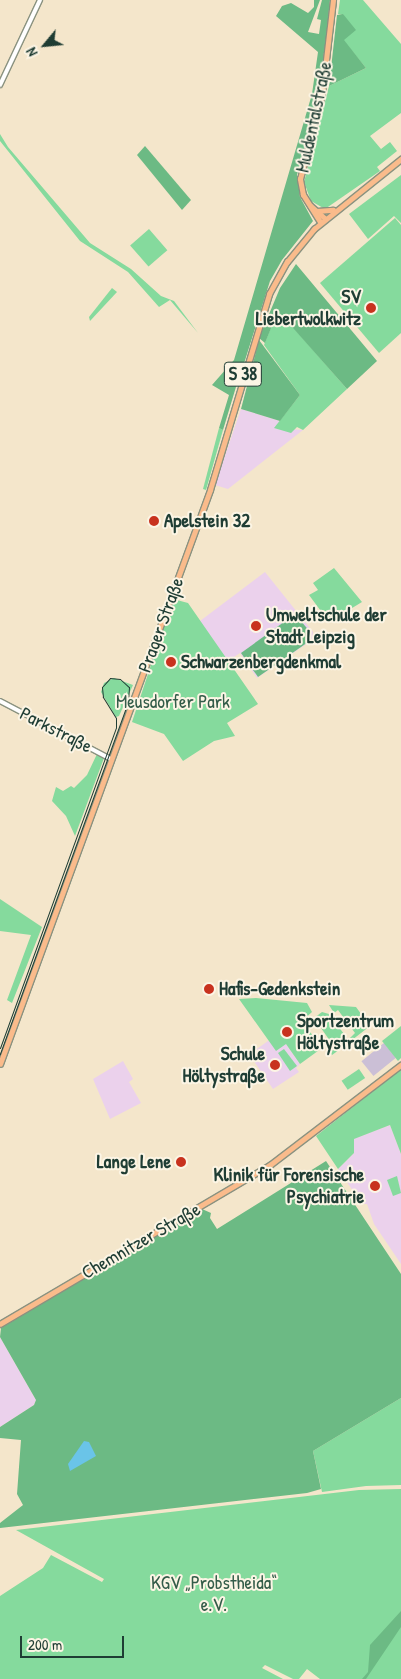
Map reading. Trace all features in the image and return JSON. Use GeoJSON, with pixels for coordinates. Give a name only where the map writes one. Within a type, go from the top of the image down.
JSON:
{"type":"FeatureCollection","features":[{"type":"Feature","properties":{"kind":"main road","name":"Muldentalstraße"},"geometry":{"type":"LineString","coordinates":[[322,220],[307,202],[301,189],[301,172],[322,94],[333,0]]}},
{"type":"Feature","properties":{"kind":"main road","name":"S 38"},"geometry":{"type":"LineString","coordinates":[[322,220],[401,159]]}},
{"type":"Feature","properties":{"kind":"main road"},"geometry":{"type":"LineString","coordinates":[[307,202],[317,211],[322,220]]}},
{"type":"Feature","properties":{"kind":"main road"},"geometry":{"type":"LineString","coordinates":[[317,211],[335,210]]}},
{"type":"Feature","properties":{"kind":"main road","name":"Prager Straße"},"geometry":{"type":"LineString","coordinates":[[0,1064],[194,533],[223,445],[266,300],[287,262],[322,220]]}},
{"type":"Feature","properties":{"kind":"main road","name":"Chemnitzer Straße"},"geometry":{"type":"LineString","coordinates":[[0,1324],[270,1165],[401,1065]]}},
{"type":"Feature","properties":{"kind":"street"},"geometry":{"type":"LineString","coordinates":[[0,85],[40,0]]}},
{"type":"Feature","properties":{"kind":"street","name":"Parkstraße"},"geometry":{"type":"LineString","coordinates":[[0,701],[111,759]]}},
{"type":"Feature","properties":{"kind":"shaded area"},"geometry":{"type":"Polygon","coordinates":[[[241,409],[280,421],[275,428],[303,430],[228,489],[215,485],[241,409]]]}},
{"type":"Feature","properties":{"kind":"shaded area","name":"Umweltschule der Stadt Leipzig"},"geometry":{"type":"Polygon","coordinates":[[[265,572],[313,632],[312,640],[257,678],[240,653],[228,661],[200,621],[265,572]]]}},
{"type":"Feature","properties":{"kind":"shaded area"},"geometry":{"type":"Polygon","coordinates":[[[268,1041],[286,1044],[300,1064],[296,1068],[299,1072],[273,1089],[250,1054],[268,1041]]]}},
{"type":"Feature","properties":{"kind":"shaded area"},"geometry":{"type":"Polygon","coordinates":[[[384,1043],[396,1058],[373,1076],[361,1061],[384,1043]]]}},
{"type":"Feature","properties":{"kind":"shaded area"},"geometry":{"type":"Polygon","coordinates":[[[123,1061],[133,1079],[129,1082],[141,1103],[110,1119],[93,1079],[123,1061]]]}},
{"type":"Feature","properties":{"kind":"shaded area","name":"Klinik für Forensische Psychiatrie"},"geometry":{"type":"Polygon","coordinates":[[[390,1125],[401,1154],[401,1264],[374,1224],[367,1204],[362,1204],[338,1169],[354,1153],[353,1139],[390,1125]]]}},
{"type":"Feature","properties":{"kind":"shaded area"},"geometry":{"type":"Polygon","coordinates":[[[0,1337],[36,1400],[34,1405],[0,1427],[0,1337]]]}},
{"type":"Feature","properties":{"kind":"green space"},"geometry":{"type":"Polygon","coordinates":[[[314,0],[320,0],[308,32],[319,34],[321,20],[317,19],[322,0],[330,0],[317,102],[297,175],[300,197],[313,221],[282,260],[270,281],[241,373],[237,374],[239,377],[223,430],[219,428],[229,395],[212,385],[234,360],[312,94],[318,52],[276,16],[282,6],[291,3],[308,13],[314,7],[314,0]]]}},
{"type":"Feature","properties":{"kind":"green space"},"geometry":{"type":"Polygon","coordinates":[[[340,0],[363,0],[401,44],[401,113],[370,136],[381,149],[390,142],[397,151],[377,167],[380,171],[325,209],[311,201],[304,182],[329,86],[366,68],[343,40],[344,15],[338,14],[340,0]]]}},
{"type":"Feature","properties":{"kind":"green space"},"geometry":{"type":"Polygon","coordinates":[[[343,14],[356,30],[344,40],[366,68],[329,86],[337,15],[343,14]]]}},
{"type":"Feature","properties":{"kind":"green space"},"geometry":{"type":"Polygon","coordinates":[[[0,134],[8,147],[90,243],[131,269],[161,296],[174,301],[198,333],[170,300],[159,307],[128,272],[80,241],[0,141],[0,134]]]}},
{"type":"Feature","properties":{"kind":"green space"},"geometry":{"type":"Polygon","coordinates":[[[145,146],[191,200],[182,210],[137,155],[145,146]]]}},
{"type":"Feature","properties":{"kind":"green space"},"geometry":{"type":"Polygon","coordinates":[[[401,175],[401,223],[394,216],[368,239],[349,214],[401,175]]]}},
{"type":"Feature","properties":{"kind":"green space","name":"SV Liebertwolkwitz"},"geometry":{"type":"Polygon","coordinates":[[[395,218],[401,225],[401,333],[379,353],[320,283],[395,218]]]}},
{"type":"Feature","properties":{"kind":"green space"},"geometry":{"type":"Polygon","coordinates":[[[149,229],[167,250],[149,267],[130,245],[149,229]]]}},
{"type":"Feature","properties":{"kind":"green space"},"geometry":{"type":"Polygon","coordinates":[[[296,264],[377,361],[347,389],[278,311],[265,343],[259,338],[280,288],[296,264]]]}},
{"type":"Feature","properties":{"kind":"green space"},"geometry":{"type":"Polygon","coordinates":[[[112,288],[117,292],[90,321],[89,317],[112,288]]]}},
{"type":"Feature","properties":{"kind":"green space"},"geometry":{"type":"Polygon","coordinates":[[[278,310],[347,389],[303,430],[297,427],[291,433],[274,428],[300,395],[264,345],[278,310]]]}},
{"type":"Feature","properties":{"kind":"green space"},"geometry":{"type":"Polygon","coordinates":[[[259,340],[300,395],[280,421],[241,409],[259,340]]]}},
{"type":"Feature","properties":{"kind":"green space"},"geometry":{"type":"Polygon","coordinates":[[[219,428],[223,430],[206,490],[203,489],[219,428]]]}},
{"type":"Feature","properties":{"kind":"green space"},"geometry":{"type":"Polygon","coordinates":[[[334,568],[362,602],[329,622],[309,595],[318,590],[313,583],[334,568]]]}},
{"type":"Feature","properties":{"kind":"green space","name":"Meusdorfer Park"},"geometry":{"type":"Polygon","coordinates":[[[173,599],[188,603],[258,704],[227,723],[235,736],[214,741],[183,761],[164,734],[132,722],[173,599]]]}},
{"type":"Feature","properties":{"kind":"green space"},"geometry":{"type":"Polygon","coordinates":[[[295,614],[311,633],[311,640],[258,677],[241,653],[295,614]]]}},
{"type":"Feature","properties":{"kind":"green space"},"geometry":{"type":"Polygon","coordinates":[[[114,678],[133,685],[119,716],[116,717],[101,692],[104,683],[114,678]]]}},
{"type":"Feature","properties":{"kind":"green space"},"geometry":{"type":"Polygon","coordinates":[[[97,754],[104,758],[75,836],[66,816],[52,801],[56,787],[63,791],[71,786],[74,788],[87,775],[97,754]]]}},
{"type":"Feature","properties":{"kind":"green space"},"geometry":{"type":"Polygon","coordinates":[[[0,899],[42,927],[12,1003],[7,1000],[31,935],[0,931],[0,899]]]}},
{"type":"Feature","properties":{"kind":"green space","name":"Sportzentrum Höltystraße"},"geometry":{"type":"Polygon","coordinates":[[[256,998],[307,1003],[312,1012],[302,1021],[322,1048],[300,1064],[286,1044],[276,1051],[239,999],[256,998]]]}},
{"type":"Feature","properties":{"kind":"green space"},"geometry":{"type":"Polygon","coordinates":[[[329,1005],[356,1007],[370,1026],[352,1040],[350,1038],[355,1033],[338,1010],[334,1013],[329,1005]]]}},
{"type":"Feature","properties":{"kind":"green space"},"geometry":{"type":"Polygon","coordinates":[[[322,1012],[329,1014],[350,1042],[332,1055],[330,1052],[335,1048],[314,1018],[322,1012]]]}},
{"type":"Feature","properties":{"kind":"green space"},"geometry":{"type":"Polygon","coordinates":[[[401,1026],[401,1058],[398,1061],[382,1041],[401,1026]]]}},
{"type":"Feature","properties":{"kind":"green space"},"geometry":{"type":"Polygon","coordinates":[[[284,1049],[297,1066],[290,1071],[278,1053],[284,1049]]]}},
{"type":"Feature","properties":{"kind":"green space"},"geometry":{"type":"Polygon","coordinates":[[[359,1069],[365,1078],[348,1090],[342,1081],[359,1069]]]}},
{"type":"Feature","properties":{"kind":"green space"},"geometry":{"type":"Polygon","coordinates":[[[401,1069],[401,1154],[390,1125],[354,1139],[354,1153],[338,1169],[316,1136],[401,1069]]]}},
{"type":"Feature","properties":{"kind":"green space"},"geometry":{"type":"Polygon","coordinates":[[[326,1161],[401,1274],[401,1398],[313,1451],[321,1489],[307,1493],[0,1528],[0,1523],[23,1505],[17,1494],[21,1440],[0,1438],[0,1427],[34,1405],[36,1400],[0,1337],[1,1328],[202,1209],[211,1213],[210,1218],[217,1229],[326,1161]]]}},
{"type":"Feature","properties":{"kind":"green space"},"geometry":{"type":"Polygon","coordinates":[[[397,1176],[401,1193],[393,1196],[387,1180],[397,1176]]]}},
{"type":"Feature","properties":{"kind":"green space"},"geometry":{"type":"Polygon","coordinates":[[[401,1398],[401,1485],[366,1486],[322,1492],[313,1451],[401,1398]]]}},
{"type":"Feature","properties":{"kind":"green space","name":"KGV „Probstheida“ e.V."},"geometry":{"type":"Polygon","coordinates":[[[401,1489],[401,1679],[320,1679],[307,1669],[299,1679],[293,1679],[265,1665],[262,1668],[283,1679],[0,1679],[0,1596],[43,1568],[51,1555],[102,1582],[104,1579],[16,1530],[359,1490],[401,1489]]]}},
{"type":"Feature","properties":{"kind":"green space"},"geometry":{"type":"Polygon","coordinates":[[[401,1611],[401,1627],[366,1679],[362,1679],[368,1672],[370,1645],[401,1611]]]}},
{"type":"Feature","properties":{"kind":"water"},"geometry":{"type":"Polygon","coordinates":[[[84,1441],[89,1442],[96,1456],[70,1471],[68,1464],[84,1441]]]}},
{"type":"Feature","properties":{"kind":"tram line"},"geometry":{"type":"LineString","coordinates":[[0,1048],[116,727],[116,718],[103,697],[102,687],[110,678],[120,679],[129,687],[128,702],[0,1054]]}},
{"type":"Feature","properties":{"kind":"place","name":"SV Liebertwolkwitz"},"geometry":{"type":"Point","coordinates":[371,308]}},
{"type":"Feature","properties":{"kind":"place","name":"Apelstein 32"},"geometry":{"type":"Point","coordinates":[154,521]}},
{"type":"Feature","properties":{"kind":"place","name":"Umweltschule der Stadt Leipzig"},"geometry":{"type":"Point","coordinates":[256,626]}},
{"type":"Feature","properties":{"kind":"place","name":"Schwarzenbergdenkmal"},"geometry":{"type":"Point","coordinates":[171,662]}},
{"type":"Feature","properties":{"kind":"place","name":"Hafis-Gedenkstein"},"geometry":{"type":"Point","coordinates":[209,989]}},
{"type":"Feature","properties":{"kind":"place","name":"Sportzentrum Höltystraße"},"geometry":{"type":"Point","coordinates":[287,1032]}},
{"type":"Feature","properties":{"kind":"place","name":"Schule Höltystraße"},"geometry":{"type":"Point","coordinates":[275,1065]}},
{"type":"Feature","properties":{"kind":"place","name":"Lange Lene"},"geometry":{"type":"Point","coordinates":[181,1162]}},
{"type":"Feature","properties":{"kind":"place","name":"Klinik für Forensische Psychiatrie"},"geometry":{"type":"Point","coordinates":[375,1186]}}]}
